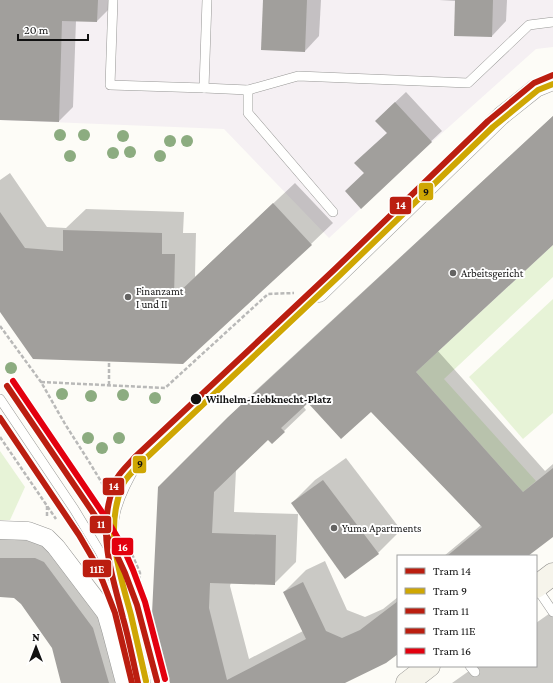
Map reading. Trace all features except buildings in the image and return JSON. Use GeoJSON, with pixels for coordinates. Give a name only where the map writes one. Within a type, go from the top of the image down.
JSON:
{"type":"FeatureCollection","features":[{"type":"Feature","properties":{"kind":"main road"},"geometry":{"type":"LineString","coordinates":[[537,586],[553,574]]}},
{"type":"Feature","properties":{"kind":"main road"},"geometry":{"type":"LineString","coordinates":[[407,683],[428,667]]}},
{"type":"Feature","properties":{"kind":"street"},"geometry":{"type":"LineString","coordinates":[[319,293],[501,116],[536,88],[553,81]]}},
{"type":"Feature","properties":{"kind":"street"},"geometry":{"type":"LineString","coordinates":[[0,530],[28,531],[46,538],[56,547],[106,613],[112,630],[125,683]]}},
{"type":"Feature","properties":{"kind":"lane"},"geometry":{"type":"LineString","coordinates":[[114,0],[110,85],[248,90],[298,76],[468,83],[529,25],[553,22]]}},
{"type":"Feature","properties":{"kind":"lane"},"geometry":{"type":"LineString","coordinates":[[204,88],[207,0]]}},
{"type":"Feature","properties":{"kind":"lane"},"geometry":{"type":"LineString","coordinates":[[248,90],[248,113],[333,212]]}},
{"type":"Feature","properties":{"kind":"lane"},"geometry":{"type":"LineString","coordinates":[[146,683],[123,600],[113,549],[115,511],[123,489],[139,461],[319,293]]}},
{"type":"Feature","properties":{"kind":"lane"},"geometry":{"type":"LineString","coordinates":[[0,399],[74,509],[100,552],[123,600],[112,630]]}},
{"type":"Feature","properties":{"kind":"lane"},"geometry":{"type":"LineString","coordinates":[[537,588],[553,612]]}},
{"type":"Feature","properties":{"kind":"path"},"geometry":{"type":"LineString","coordinates":[[41,382],[165,388],[268,294],[319,293]]}},
{"type":"Feature","properties":{"kind":"path"},"geometry":{"type":"LineString","coordinates":[[0,326],[41,382],[105,488],[115,511]]}},
{"type":"Feature","properties":{"kind":"path"},"geometry":{"type":"LineString","coordinates":[[109,361],[109,385]]}},
{"type":"Feature","properties":{"kind":"path"},"geometry":{"type":"LineString","coordinates":[[0,437],[47,505]]}},
{"type":"Feature","properties":{"kind":"path"},"geometry":{"type":"LineString","coordinates":[[130,548],[140,573]]}},
{"type":"Feature","properties":{"kind":"shaded area"},"geometry":{"type":"Polygon","coordinates":[[[0,0],[553,0],[553,47],[536,49],[432,142],[329,238],[224,129],[0,120],[0,0]]]}},
{"type":"Feature","properties":{"kind":"green space"},"geometry":{"type":"Polygon","coordinates":[[[553,245],[553,277],[444,379],[536,481],[523,492],[416,372],[553,245]]]}},
{"type":"Feature","properties":{"kind":"green space"},"geometry":{"type":"Polygon","coordinates":[[[553,299],[553,413],[523,439],[469,377],[553,299]]]}},
{"type":"Feature","properties":{"kind":"green space"},"geometry":{"type":"Polygon","coordinates":[[[0,451],[25,487],[10,520],[0,520],[0,451]]]}},
{"type":"Feature","properties":{"kind":"tram line","name":"14"},"geometry":{"type":"LineString","coordinates":[[138,683],[112,573],[107,543],[107,513],[112,491],[119,475],[135,457],[335,269],[488,121],[534,83],[553,75]]}},
{"type":"Feature","properties":{"kind":"tram line","name":"9"},"geometry":{"type":"LineString","coordinates":[[146,681],[115,550],[114,534],[117,501],[125,481],[141,463],[340,275],[493,127],[538,90],[553,84]]}},
{"type":"Feature","properties":{"kind":"tram line","name":"16"},"geometry":{"type":"LineString","coordinates":[[13,381],[106,518],[122,545],[145,602],[165,679]]}},
{"type":"Feature","properties":{"kind":"tram line","name":"11"},"geometry":{"type":"LineString","coordinates":[[7,386],[100,523],[114,549],[137,605],[157,681]]}},
{"type":"Feature","properties":{"kind":"tram line","name":"11E"},"geometry":{"type":"LineString","coordinates":[[0,418],[79,535],[93,559],[115,613],[132,683]]}},
{"type":"Feature","properties":{"kind":"place","name":"Arbeitsgericht"},"geometry":{"type":"Point","coordinates":[453,273]}},
{"type":"Feature","properties":{"kind":"place","name":"Finanzamt I und II"},"geometry":{"type":"Point","coordinates":[128,297]}},
{"type":"Feature","properties":{"kind":"place","name":"Wilhelm-Liebknecht-Platz"},"geometry":{"type":"Point","coordinates":[196,399]}},
{"type":"Feature","properties":{"kind":"place","name":"Yuma Apartments"},"geometry":{"type":"Point","coordinates":[334,528]}}]}
